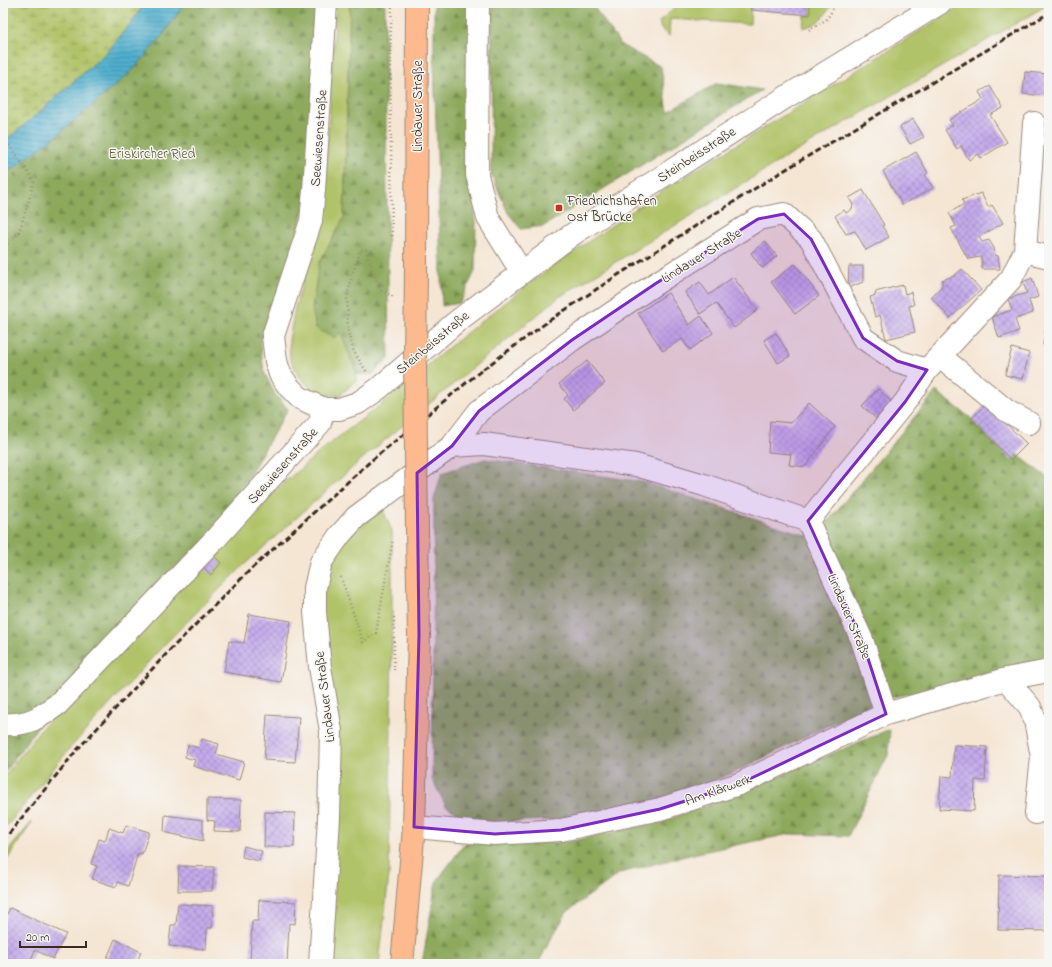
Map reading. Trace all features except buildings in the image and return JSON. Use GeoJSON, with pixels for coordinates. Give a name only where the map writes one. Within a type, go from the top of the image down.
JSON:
{"type":"FeatureCollection","features":[{"type":"Feature","properties":{"kind":"main road","name":"Lindauer Straße"},"geometry":{"type":"LineString","coordinates":[[402,964],[414,827],[419,635],[415,364],[417,3]]}},
{"type":"Feature","properties":{"kind":"street","name":"Seewiesenstraße"},"geometry":{"type":"LineString","coordinates":[[3,724],[17,725],[30,722],[44,715],[58,704],[216,538],[320,423],[324,409],[300,398],[289,387],[280,374],[276,361],[274,336],[311,221],[315,182],[326,3]]}},
{"type":"Feature","properties":{"kind":"street"},"geometry":{"type":"LineString","coordinates":[[478,3],[477,175],[488,218],[521,271]]}},
{"type":"Feature","properties":{"kind":"street","name":"Steinbeisstraße"},"geometry":{"type":"LineString","coordinates":[[324,409],[340,409],[358,403],[378,389],[456,322],[521,271],[573,234],[786,97],[940,3]]}},
{"type":"Feature","properties":{"kind":"street"},"geometry":{"type":"LineString","coordinates":[[452,446],[484,444],[636,465],[704,485],[808,520],[905,402],[934,363],[1011,279],[1025,251],[1034,123]]}},
{"type":"Feature","properties":{"kind":"street","name":"Lindauer Straße"},"geometry":{"type":"LineString","coordinates":[[320,964],[329,818],[331,731],[320,666],[315,612],[315,588],[321,562],[339,536],[356,517],[452,446],[479,411],[572,340],[655,284],[758,219],[784,214],[811,239],[863,338],[897,361],[934,363]]}},
{"type":"Feature","properties":{"kind":"street"},"geometry":{"type":"LineString","coordinates":[[1025,251],[1049,256]]}},
{"type":"Feature","properties":{"kind":"street"},"geometry":{"type":"LineString","coordinates":[[934,363],[1028,423]]}},
{"type":"Feature","properties":{"kind":"street","name":"Lindauer Straße"},"geometry":{"type":"LineString","coordinates":[[808,520],[862,640],[886,714]]}},
{"type":"Feature","properties":{"kind":"street","name":"Am Klärwerk"},"geometry":{"type":"LineString","coordinates":[[414,827],[495,834],[561,830],[660,810],[739,784],[886,714],[1006,679],[1049,671]]}},
{"type":"Feature","properties":{"kind":"street"},"geometry":{"type":"LineString","coordinates":[[1006,679],[1030,708],[1035,720],[1042,757],[1036,813]]}},
{"type":"Feature","properties":{"kind":"path"},"geometry":{"type":"LineString","coordinates":[[392,3],[390,51],[392,241]]}},
{"type":"Feature","properties":{"kind":"path"},"geometry":{"type":"LineString","coordinates":[[809,30],[827,19],[836,4]]}},
{"type":"Feature","properties":{"kind":"path"},"geometry":{"type":"LineString","coordinates":[[3,135],[34,181],[19,232],[3,248]]}},
{"type":"Feature","properties":{"kind":"path"},"geometry":{"type":"LineString","coordinates":[[378,389],[354,352],[348,333],[347,298],[352,272],[361,250],[366,250],[380,290],[392,296]]}},
{"type":"Feature","properties":{"kind":"path"},"geometry":{"type":"LineString","coordinates":[[321,562],[340,576],[363,642],[376,633],[395,532],[395,555]]}},
{"type":"Feature","properties":{"kind":"path"},"geometry":{"type":"LineString","coordinates":[[394,610],[394,672]]}},
{"type":"Feature","properties":{"kind":"highlighted area"},"geometry":{"type":"Polygon","coordinates":[[[784,214],[811,239],[863,338],[897,361],[927,370],[905,402],[808,521],[862,640],[886,714],[739,784],[660,809],[561,830],[495,834],[414,827],[419,635],[417,473],[452,446],[479,411],[572,340],[655,284],[758,219],[784,214]]]}},
{"type":"Feature","properties":{"kind":"green space"},"geometry":{"type":"Polygon","coordinates":[[[3,3],[145,3],[107,52],[26,124],[3,142],[3,3]]]}},
{"type":"Feature","properties":{"kind":"green space","name":"Eriskircher Ried"},"geometry":{"type":"Polygon","coordinates":[[[185,3],[317,3],[307,194],[298,233],[260,342],[264,372],[275,394],[288,409],[214,535],[55,703],[3,774],[3,176],[55,137],[133,70],[162,36],[185,3]]]}},
{"type":"Feature","properties":{"kind":"green space"},"geometry":{"type":"Polygon","coordinates":[[[336,3],[350,3],[344,218],[319,263],[341,333],[357,374],[356,381],[340,395],[322,395],[313,391],[299,376],[290,359],[289,340],[295,307],[320,227],[325,183],[336,3]]]}},
{"type":"Feature","properties":{"kind":"green space"},"geometry":{"type":"Polygon","coordinates":[[[350,3],[385,3],[389,359],[372,374],[357,374],[341,333],[333,338],[316,328],[312,308],[319,263],[344,218],[350,3]]]}},
{"type":"Feature","properties":{"kind":"green space"},"geometry":{"type":"Polygon","coordinates":[[[434,3],[474,3],[472,171],[476,221],[475,271],[460,303],[442,306],[434,63],[434,3]]]}},
{"type":"Feature","properties":{"kind":"green space"},"geometry":{"type":"Polygon","coordinates":[[[492,3],[591,3],[621,45],[661,67],[668,112],[717,83],[762,90],[544,226],[521,229],[508,213],[491,173],[492,3]]]}},
{"type":"Feature","properties":{"kind":"green space"},"geometry":{"type":"Polygon","coordinates":[[[633,3],[655,3],[650,7],[641,9],[633,3]]]}},
{"type":"Feature","properties":{"kind":"green space"},"geometry":{"type":"Polygon","coordinates":[[[680,3],[751,3],[750,24],[670,19],[669,36],[661,29],[659,22],[680,3]]]}},
{"type":"Feature","properties":{"kind":"green space"},"geometry":{"type":"Polygon","coordinates":[[[810,3],[832,3],[832,5],[820,20],[813,25],[803,28],[804,15],[810,15],[810,3]]]}},
{"type":"Feature","properties":{"kind":"green space"},"geometry":{"type":"Polygon","coordinates":[[[965,3],[1049,4],[773,165],[559,297],[362,459],[245,564],[164,645],[71,747],[3,831],[3,778],[39,731],[218,539],[328,445],[378,407],[460,338],[538,277],[651,198],[965,3]]]}},
{"type":"Feature","properties":{"kind":"green space"},"geometry":{"type":"Polygon","coordinates":[[[936,391],[1049,479],[1049,667],[881,699],[735,772],[663,801],[564,820],[471,822],[446,806],[432,779],[434,499],[442,473],[485,459],[644,482],[814,538],[936,391]]]}},
{"type":"Feature","properties":{"kind":"green space"},"geometry":{"type":"Polygon","coordinates":[[[383,510],[392,531],[392,635],[389,875],[379,964],[323,964],[319,589],[341,537],[383,510]]]}},
{"type":"Feature","properties":{"kind":"green space"},"geometry":{"type":"Polygon","coordinates":[[[890,729],[888,755],[848,836],[790,834],[697,853],[620,873],[567,912],[538,964],[422,964],[436,882],[465,843],[567,842],[661,822],[739,793],[890,729]]]}},
{"type":"Feature","properties":{"kind":"green space"},"geometry":{"type":"Polygon","coordinates":[[[32,822],[3,866],[3,857],[32,822]]]}},
{"type":"Feature","properties":{"kind":"water"},"geometry":{"type":"Polygon","coordinates":[[[145,3],[185,3],[162,36],[133,70],[55,137],[3,176],[3,142],[26,124],[107,52],[145,3]]]}},
{"type":"Feature","properties":{"kind":"railway"},"geometry":{"type":"LineString","coordinates":[[3,841],[76,751],[169,651],[251,569],[372,460],[482,370],[550,320],[621,273],[778,174],[1049,13]]}},
{"type":"Feature","properties":{"kind":"place","name":"Friedrichshafen Ost Brücke"},"geometry":{"type":"Point","coordinates":[559,208]}}]}
